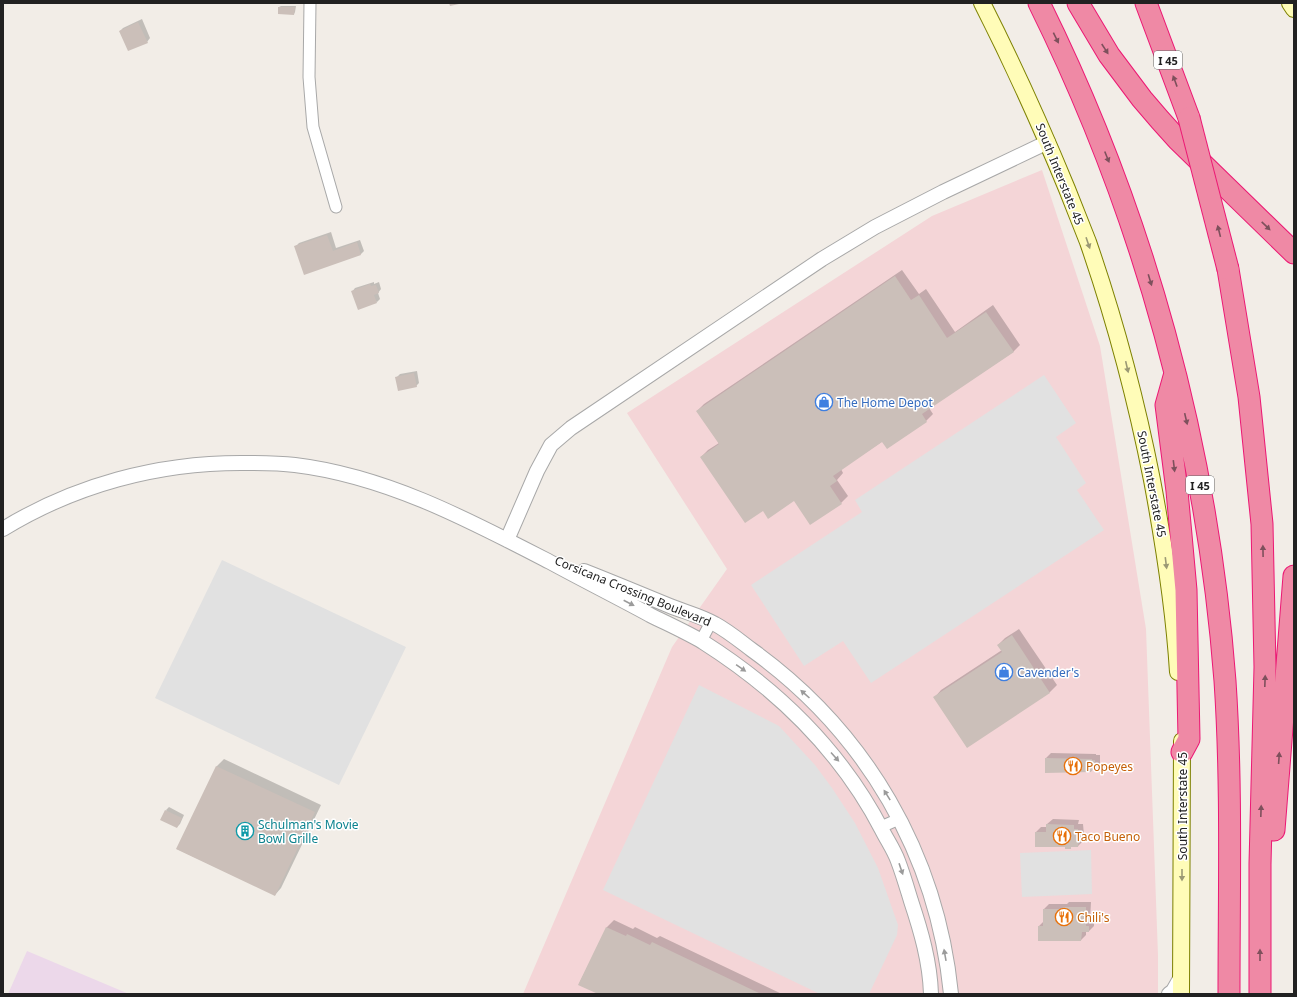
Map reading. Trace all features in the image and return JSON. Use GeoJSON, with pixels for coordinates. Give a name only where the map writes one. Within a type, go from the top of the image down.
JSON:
{"type":"FeatureCollection","features":[{"type":"Feature","properties":{"kind":"highway","name":"I 45"},"geometry":{"type":"LineString","coordinates":[[1039,3],[1077,85],[1111,167],[1142,256],[1161,320],[1193,448],[1204,506],[1216,594],[1228,728],[1229,994]]}},
{"type":"Feature","properties":{"kind":"highway"},"geometry":{"type":"LineString","coordinates":[[1078,3],[1109,55],[1160,120],[1178,140],[1294,253]]}},
{"type":"Feature","properties":{"kind":"highway","name":"I 45"},"geometry":{"type":"LineString","coordinates":[[1146,3],[1189,118],[1228,269],[1249,397],[1262,524],[1265,667],[1260,864],[1260,994]]}},
{"type":"Feature","properties":{"kind":"highway"},"geometry":{"type":"LineString","coordinates":[[1175,373],[1166,405],[1177,491],[1186,590],[1189,739],[1182,752]]}},
{"type":"Feature","properties":{"kind":"highway"},"geometry":{"type":"LineString","coordinates":[[1260,864],[1274,830],[1294,576]]}},
{"type":"Feature","properties":{"kind":"main road","name":"South Interstate 45"},"geometry":{"type":"LineString","coordinates":[[982,3],[1003,44],[1048,142],[1088,242],[1125,360],[1147,455],[1163,538],[1176,637],[1182,752],[1181,994]]}},
{"type":"Feature","properties":{"kind":"main road"},"geometry":{"type":"LineString","coordinates":[[1290,3],[1294,9]]}},
{"type":"Feature","properties":{"kind":"street"},"geometry":{"type":"LineString","coordinates":[[310,3],[309,77],[313,127],[336,206]]}},
{"type":"Feature","properties":{"kind":"street"},"geometry":{"type":"LineString","coordinates":[[507,540],[537,471],[552,445],[571,428],[822,259],[875,227],[943,192],[1048,142]]}},
{"type":"Feature","properties":{"kind":"street","name":"Corsicana Crossing Boulevard"},"geometry":{"type":"LineString","coordinates":[[3,529],[32,512],[56,501],[88,488],[120,478],[157,470],[195,465],[264,463],[294,465],[328,470],[362,478],[394,488],[507,540],[701,641],[757,680],[798,716],[842,765],[873,812],[897,859],[919,924],[930,976],[931,994]]}},
{"type":"Feature","properties":{"kind":"street","name":"Corsicana Crossing Boulevard"},"geometry":{"type":"LineString","coordinates":[[507,540],[711,622],[776,667],[823,710],[871,770],[890,800],[910,840],[927,882],[941,928],[951,994]]}},
{"type":"Feature","properties":{"kind":"street"},"geometry":{"type":"LineString","coordinates":[[701,641],[711,622]]}},
{"type":"Feature","properties":{"kind":"street"},"geometry":{"type":"LineString","coordinates":[[881,827],[899,819]]}},
{"type":"Feature","properties":{"kind":"street"},"geometry":{"type":"LineString","coordinates":[[1169,994],[1173,991],[1181,977]]}},
{"type":"Feature","properties":{"kind":"shaded area"},"geometry":{"type":"Polygon","coordinates":[[[1042,170],[1100,346],[1146,629],[1158,955],[1158,994],[523,994],[672,647],[727,569],[627,413],[932,216],[1042,170]]]}},
{"type":"Feature","properties":{"kind":"shaded area"},"geometry":{"type":"Polygon","coordinates":[[[1044,375],[1076,423],[1056,437],[1086,483],[1077,490],[1104,530],[871,683],[843,641],[804,666],[751,585],[862,512],[855,500],[1044,375]]]}},
{"type":"Feature","properties":{"kind":"shaded area"},"geometry":{"type":"Polygon","coordinates":[[[222,560],[406,647],[339,785],[155,698],[222,560]]]}},
{"type":"Feature","properties":{"kind":"shaded area"},"geometry":{"type":"Polygon","coordinates":[[[699,685],[779,726],[815,765],[855,823],[878,868],[898,925],[897,935],[869,994],[820,994],[603,890],[699,685]]]}},
{"type":"Feature","properties":{"kind":"shaded area"},"geometry":{"type":"Polygon","coordinates":[[[1091,850],[1092,894],[1022,897],[1020,853],[1091,850]]]}},
{"type":"Feature","properties":{"kind":"shaded area"},"geometry":{"type":"Polygon","coordinates":[[[27,951],[129,994],[8,994],[27,951]]]}},
{"type":"Feature","properties":{"kind":"building"},"geometry":{"type":"Polygon","coordinates":[[[449,3],[459,3],[459,4],[450,6],[449,3]]]}},
{"type":"Feature","properties":{"kind":"building"},"geometry":{"type":"Polygon","coordinates":[[[278,7],[295,7],[294,15],[278,14],[278,7]]]}},
{"type":"Feature","properties":{"kind":"building"},"geometry":{"type":"Polygon","coordinates":[[[138,22],[148,43],[128,51],[119,31],[138,22]]]}},
{"type":"Feature","properties":{"kind":"building"},"geometry":{"type":"Polygon","coordinates":[[[327,235],[333,251],[357,242],[361,255],[304,275],[294,246],[327,235]]]}},
{"type":"Feature","properties":{"kind":"building","name":"The Home Depot"},"geometry":{"type":"Polygon","coordinates":[[[895,276],[911,300],[919,295],[947,338],[986,312],[1014,352],[922,414],[927,422],[887,449],[882,442],[833,476],[837,481],[830,486],[842,504],[810,525],[794,501],[768,519],[763,511],[745,523],[700,457],[719,444],[696,411],[895,276]]]}},
{"type":"Feature","properties":{"kind":"building"},"geometry":{"type":"Polygon","coordinates":[[[370,284],[371,286],[376,285],[379,293],[374,295],[377,303],[358,310],[351,291],[370,284]]]}},
{"type":"Feature","properties":{"kind":"building"},"geometry":{"type":"Polygon","coordinates":[[[414,373],[417,387],[398,391],[395,377],[414,373]]]}},
{"type":"Feature","properties":{"kind":"building","name":"Cavender's"},"geometry":{"type":"Polygon","coordinates":[[[1012,635],[1050,693],[967,748],[933,697],[1002,652],[997,645],[1012,635]]]}},
{"type":"Feature","properties":{"kind":"building"},"geometry":{"type":"Polygon","coordinates":[[[1045,758],[1092,759],[1095,760],[1095,770],[1092,770],[1091,772],[1045,773],[1045,758]]]}},
{"type":"Feature","properties":{"kind":"building","name":"Schulman's Movie Bowl Grille"},"geometry":{"type":"Polygon","coordinates":[[[216,766],[315,812],[275,896],[176,849],[216,766]]]}},
{"type":"Feature","properties":{"kind":"building"},"geometry":{"type":"Polygon","coordinates":[[[165,810],[182,818],[177,828],[160,820],[165,810]]]}},
{"type":"Feature","properties":{"kind":"building"},"geometry":{"type":"Polygon","coordinates":[[[1046,824],[1074,825],[1074,829],[1078,829],[1078,833],[1080,833],[1078,847],[1065,849],[1065,847],[1035,847],[1035,832],[1046,832],[1046,824]]]}},
{"type":"Feature","properties":{"kind":"building","name":"Chili's"},"geometry":{"type":"Polygon","coordinates":[[[1063,907],[1086,907],[1086,926],[1089,926],[1089,932],[1082,932],[1081,941],[1038,941],[1038,926],[1043,926],[1043,909],[1063,909],[1063,907]]]}},
{"type":"Feature","properties":{"kind":"building"},"geometry":{"type":"Polygon","coordinates":[[[606,927],[626,936],[627,934],[650,945],[652,942],[761,994],[598,994],[578,985],[606,927]]]}},
{"type":"Feature","properties":{"kind":"place","name":"The Home Depot"},"geometry":{"type":"Point","coordinates":[824,402]}},
{"type":"Feature","properties":{"kind":"place","name":"Cavender's"},"geometry":{"type":"Point","coordinates":[1004,672]}},
{"type":"Feature","properties":{"kind":"place","name":"Popeyes"},"geometry":{"type":"Point","coordinates":[1073,766]}},
{"type":"Feature","properties":{"kind":"place","name":"Schulman's Movie Bowl Grille"},"geometry":{"type":"Point","coordinates":[245,831]}},
{"type":"Feature","properties":{"kind":"place","name":"Taco Bueno"},"geometry":{"type":"Point","coordinates":[1062,836]}},
{"type":"Feature","properties":{"kind":"place","name":"Chili's"},"geometry":{"type":"Point","coordinates":[1064,917]}}]}
